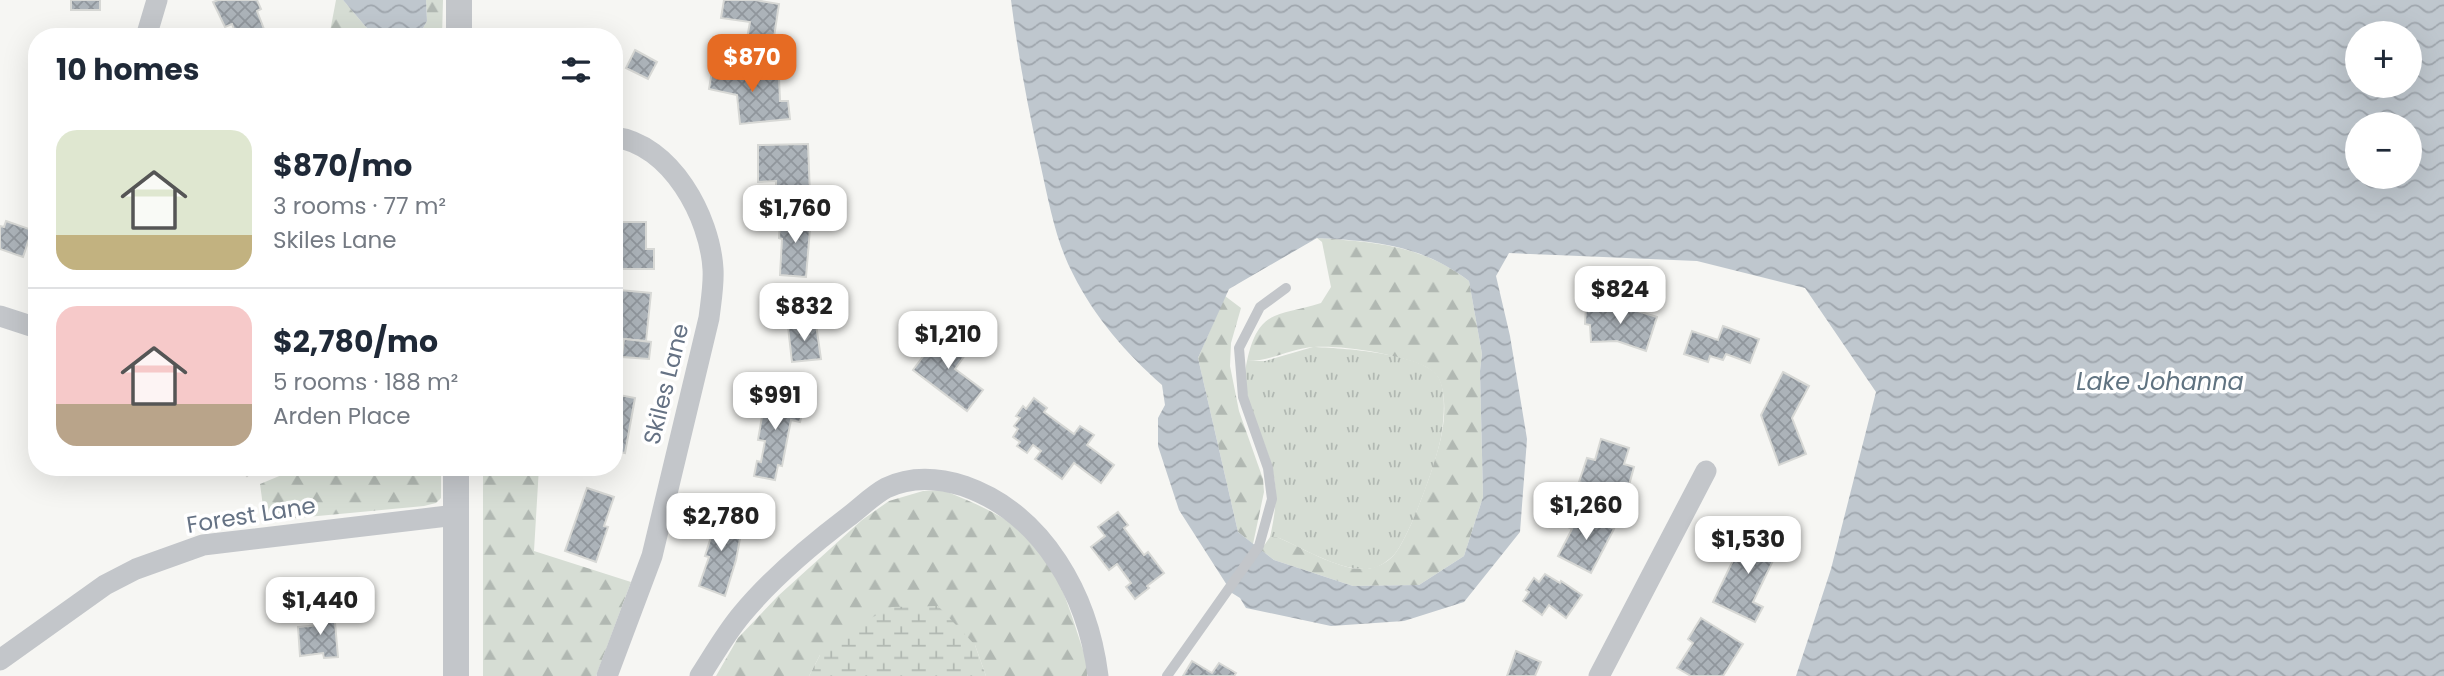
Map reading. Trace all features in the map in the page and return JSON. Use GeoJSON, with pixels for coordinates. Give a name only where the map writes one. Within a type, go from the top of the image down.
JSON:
{"type":"FeatureCollection","features":[{"type":"Feature","properties":{"kind":"street"},"geometry":{"type":"LineString","coordinates":[[149,28],[157,0]]}},
{"type":"Feature","properties":{"kind":"street"},"geometry":{"type":"LineString","coordinates":[[459,0],[459,28]]}},
{"type":"Feature","properties":{"kind":"street","name":"Skiles Lane"},"geometry":{"type":"LineString","coordinates":[[607,676],[652,556],[709,318],[713,279],[710,246],[696,208],[686,190],[649,150],[623,140]]}},
{"type":"Feature","properties":{"kind":"street"},"geometry":{"type":"LineString","coordinates":[[0,316],[28,325]]}},
{"type":"Feature","properties":{"kind":"street"},"geometry":{"type":"LineString","coordinates":[[1599,676],[1706,471]]}},
{"type":"Feature","properties":{"kind":"street"},"geometry":{"type":"LineString","coordinates":[[456,476],[456,676]]}},
{"type":"Feature","properties":{"kind":"street"},"geometry":{"type":"LineString","coordinates":[[700,676],[741,614],[782,573],[836,526],[887,488],[922,478],[957,484],[990,496],[1037,533],[1062,566],[1079,604],[1094,646],[1098,676]]}},
{"type":"Feature","properties":{"kind":"street","name":"Forest Lane"},"geometry":{"type":"LineString","coordinates":[[0,660],[106,585],[136,569],[203,545],[456,515]]}},
{"type":"Feature","properties":{"kind":"lane"},"geometry":{"type":"LineString","coordinates":[[1167,676],[1259,546],[1272,499],[1268,468],[1244,397],[1239,348],[1260,307],[1286,288]]}},
{"type":"Feature","properties":{"kind":"green space"},"geometry":{"type":"Polygon","coordinates":[[[336,0],[343,0],[367,28],[331,28],[336,0]]]}},
{"type":"Feature","properties":{"kind":"green space"},"geometry":{"type":"Polygon","coordinates":[[[426,0],[443,0],[442,28],[423,28],[427,21],[426,0]]]}},
{"type":"Feature","properties":{"kind":"green space"},"geometry":{"type":"Polygon","coordinates":[[[1317,238],[1359,241],[1416,253],[1434,260],[1469,281],[1482,354],[1480,371],[1483,497],[1464,556],[1419,585],[1353,586],[1274,560],[1261,550],[1270,537],[1277,537],[1321,558],[1356,569],[1385,563],[1394,555],[1415,515],[1442,432],[1444,406],[1439,379],[1426,367],[1413,362],[1370,351],[1339,347],[1306,348],[1247,361],[1252,344],[1264,323],[1282,313],[1321,303],[1331,287],[1322,242],[1317,238]]]}},
{"type":"Feature","properties":{"kind":"green space"},"geometry":{"type":"Polygon","coordinates":[[[1225,296],[1241,308],[1231,343],[1230,366],[1239,411],[1263,479],[1264,492],[1253,544],[1238,532],[1198,358],[1225,296]]]}},
{"type":"Feature","properties":{"kind":"green space"},"geometry":{"type":"Polygon","coordinates":[[[1313,347],[1401,357],[1431,370],[1439,378],[1443,390],[1442,431],[1430,477],[1401,545],[1392,557],[1377,567],[1366,569],[1340,565],[1277,537],[1270,537],[1275,480],[1270,458],[1249,403],[1245,375],[1247,361],[1265,361],[1313,347]]]}},
{"type":"Feature","properties":{"kind":"green space"},"geometry":{"type":"Polygon","coordinates":[[[279,476],[441,476],[441,498],[436,503],[424,506],[265,521],[260,484],[279,476]]]}},
{"type":"Feature","properties":{"kind":"green space"},"geometry":{"type":"Polygon","coordinates":[[[483,476],[538,476],[534,551],[631,582],[596,676],[483,676],[483,476]]]}},
{"type":"Feature","properties":{"kind":"green space"},"geometry":{"type":"Polygon","coordinates":[[[943,490],[981,506],[1017,527],[1037,546],[1054,571],[1066,601],[1087,661],[1087,676],[986,676],[975,645],[820,655],[809,676],[716,676],[738,638],[778,596],[862,520],[889,501],[923,491],[943,490]]]}},
{"type":"Feature","properties":{"kind":"green space"},"geometry":{"type":"Polygon","coordinates":[[[938,606],[975,645],[986,676],[809,676],[820,655],[839,635],[892,607],[938,606]]]}},
{"type":"Feature","properties":{"kind":"water"},"geometry":{"type":"Polygon","coordinates":[[[343,0],[426,0],[427,21],[423,28],[366,27],[343,0]]]}},
{"type":"Feature","properties":{"kind":"water","name":"Lake Johanna"},"geometry":{"type":"Polygon","coordinates":[[[1011,0],[2444,0],[2444,676],[1796,676],[1831,569],[1876,392],[1805,288],[1697,261],[1509,253],[1496,276],[1510,336],[1527,439],[1520,532],[1464,602],[1404,621],[1331,626],[1246,608],[1240,598],[1232,593],[1179,510],[1158,446],[1158,418],[1165,405],[1162,385],[1101,320],[1067,262],[1050,208],[1024,84],[1011,0]],[[1317,238],[1229,289],[1198,358],[1238,532],[1274,560],[1353,586],[1419,585],[1464,556],[1483,497],[1480,371],[1482,354],[1469,281],[1416,252],[1378,243],[1317,238]]]}},
{"type":"Feature","properties":{"kind":"building"},"geometry":{"type":"Polygon","coordinates":[[[71,0],[100,0],[100,10],[71,10],[71,0]]]}},
{"type":"Feature","properties":{"kind":"building"},"geometry":{"type":"Polygon","coordinates":[[[257,0],[261,9],[257,11],[264,28],[234,28],[232,24],[225,27],[213,2],[257,0]]]}},
{"type":"Feature","properties":{"kind":"building"},"geometry":{"type":"Polygon","coordinates":[[[724,0],[755,0],[779,4],[774,37],[785,39],[781,61],[744,55],[750,22],[721,18],[724,0]]]}},
{"type":"Feature","properties":{"kind":"building"},"geometry":{"type":"Polygon","coordinates":[[[635,50],[657,62],[648,79],[626,68],[635,50]]]}},
{"type":"Feature","properties":{"kind":"building"},"geometry":{"type":"Polygon","coordinates":[[[713,65],[779,78],[780,101],[788,101],[790,119],[740,124],[737,95],[709,89],[713,65]]]}},
{"type":"Feature","properties":{"kind":"building"},"geometry":{"type":"Polygon","coordinates":[[[808,144],[810,195],[776,195],[776,181],[758,182],[758,145],[808,144]]]}},
{"type":"Feature","properties":{"kind":"building"},"geometry":{"type":"Polygon","coordinates":[[[784,215],[811,217],[806,277],[780,275],[780,221],[783,222],[784,215]]]}},
{"type":"Feature","properties":{"kind":"building"},"geometry":{"type":"Polygon","coordinates":[[[6,221],[28,229],[28,242],[23,257],[0,249],[0,226],[4,227],[6,221]]]}},
{"type":"Feature","properties":{"kind":"building"},"geometry":{"type":"Polygon","coordinates":[[[623,222],[646,222],[646,249],[654,249],[654,269],[623,269],[623,222]]]}},
{"type":"Feature","properties":{"kind":"building"},"geometry":{"type":"Polygon","coordinates":[[[623,290],[651,293],[646,341],[623,339],[623,290]]]}},
{"type":"Feature","properties":{"kind":"building"},"geometry":{"type":"Polygon","coordinates":[[[816,294],[816,317],[775,318],[775,295],[816,294]]]}},
{"type":"Feature","properties":{"kind":"building"},"geometry":{"type":"Polygon","coordinates":[[[1586,306],[1621,306],[1657,317],[1646,351],[1617,341],[1591,342],[1590,325],[1585,324],[1586,306]]]}},
{"type":"Feature","properties":{"kind":"building"},"geometry":{"type":"Polygon","coordinates":[[[816,324],[821,359],[792,362],[788,327],[816,324]]]}},
{"type":"Feature","properties":{"kind":"building"},"geometry":{"type":"Polygon","coordinates":[[[1723,326],[1759,339],[1750,363],[1726,354],[1723,360],[1710,356],[1708,362],[1684,354],[1692,331],[1718,340],[1723,326]]]}},
{"type":"Feature","properties":{"kind":"building"},"geometry":{"type":"Polygon","coordinates":[[[942,331],[968,351],[955,369],[983,390],[967,411],[913,370],[942,331]]]}},
{"type":"Feature","properties":{"kind":"building"},"geometry":{"type":"Polygon","coordinates":[[[624,339],[651,342],[649,359],[623,357],[624,339]]]}},
{"type":"Feature","properties":{"kind":"building"},"geometry":{"type":"Polygon","coordinates":[[[1783,372],[1809,386],[1792,418],[1806,454],[1779,465],[1761,415],[1783,372]]]}},
{"type":"Feature","properties":{"kind":"building"},"geometry":{"type":"Polygon","coordinates":[[[760,393],[794,399],[792,408],[803,410],[800,422],[791,420],[782,466],[778,465],[775,480],[754,476],[757,461],[761,462],[765,441],[758,440],[763,411],[756,410],[760,393]]]}},
{"type":"Feature","properties":{"kind":"building"},"geometry":{"type":"Polygon","coordinates":[[[623,396],[635,398],[623,453],[623,396]]]}},
{"type":"Feature","properties":{"kind":"building"},"geometry":{"type":"Polygon","coordinates":[[[1034,398],[1047,408],[1044,412],[1074,434],[1080,426],[1094,435],[1087,445],[1114,465],[1101,483],[1074,463],[1062,479],[1035,459],[1041,451],[1033,445],[1027,453],[1017,446],[1020,442],[1013,437],[1018,429],[1014,426],[1020,418],[1016,416],[1023,406],[1026,409],[1034,398]]]}},
{"type":"Feature","properties":{"kind":"building"},"geometry":{"type":"Polygon","coordinates":[[[1601,439],[1629,448],[1624,464],[1634,467],[1629,485],[1623,484],[1617,500],[1592,493],[1594,487],[1579,482],[1587,458],[1595,460],[1601,439]]]}},
{"type":"Feature","properties":{"kind":"building"},"geometry":{"type":"Polygon","coordinates":[[[587,488],[614,497],[604,526],[608,527],[596,562],[565,551],[587,488]]]}},
{"type":"Feature","properties":{"kind":"building"},"geometry":{"type":"Polygon","coordinates":[[[1118,512],[1128,525],[1124,528],[1144,555],[1148,552],[1164,573],[1135,599],[1126,587],[1131,583],[1117,564],[1109,570],[1091,547],[1105,536],[1098,527],[1118,512]]]}},
{"type":"Feature","properties":{"kind":"building"},"geometry":{"type":"Polygon","coordinates":[[[1582,512],[1614,529],[1591,573],[1558,556],[1572,529],[1568,527],[1574,517],[1578,520],[1582,512]]]}},
{"type":"Feature","properties":{"kind":"building"},"geometry":{"type":"Polygon","coordinates":[[[714,513],[743,523],[725,596],[699,586],[709,557],[705,556],[711,537],[706,535],[714,513]]]}},
{"type":"Feature","properties":{"kind":"building"},"geometry":{"type":"Polygon","coordinates":[[[1759,528],[1783,540],[1753,602],[1763,607],[1755,622],[1713,602],[1737,552],[1746,556],[1759,528]]]}},
{"type":"Feature","properties":{"kind":"building"},"geometry":{"type":"Polygon","coordinates":[[[1545,574],[1582,595],[1566,618],[1549,605],[1542,615],[1523,601],[1534,578],[1539,582],[1545,574]]]}},
{"type":"Feature","properties":{"kind":"building"},"geometry":{"type":"Polygon","coordinates":[[[334,611],[338,657],[324,658],[323,653],[300,656],[298,627],[320,625],[318,613],[334,611]]]}},
{"type":"Feature","properties":{"kind":"building"},"geometry":{"type":"Polygon","coordinates":[[[1701,618],[1743,644],[1723,676],[1691,676],[1677,668],[1693,643],[1688,639],[1701,618]]]}},
{"type":"Feature","properties":{"kind":"building"},"geometry":{"type":"Polygon","coordinates":[[[1516,651],[1541,662],[1535,676],[1507,676],[1516,651]]]}},
{"type":"Feature","properties":{"kind":"building"},"geometry":{"type":"Polygon","coordinates":[[[1192,661],[1212,673],[1219,663],[1236,673],[1234,676],[1183,676],[1192,661]]]}}]}
